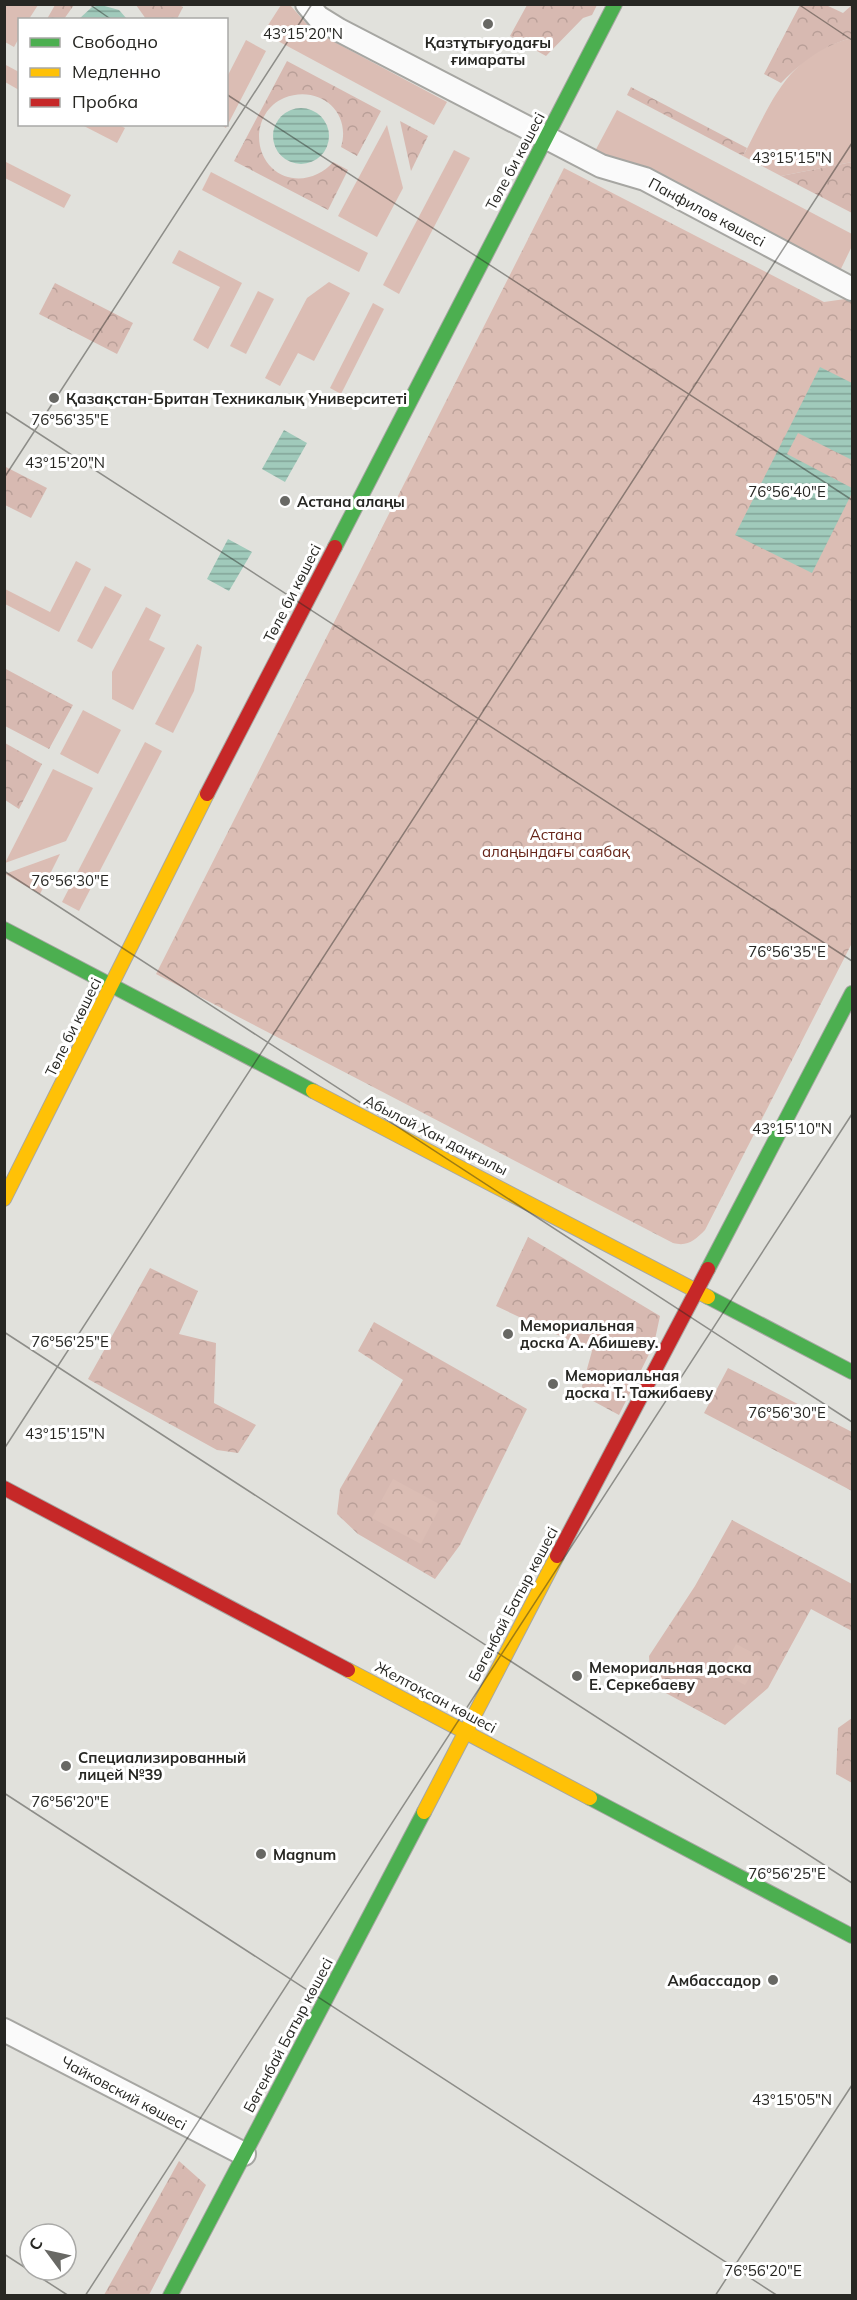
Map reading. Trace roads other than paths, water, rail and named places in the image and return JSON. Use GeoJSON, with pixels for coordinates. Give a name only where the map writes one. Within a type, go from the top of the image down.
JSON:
{"type":"FeatureCollection","features":[{"type":"Feature","properties":{"kind":"street","name":"Панфилов көшесі"},"geometry":{"type":"LineString","coordinates":[[308,4],[318,17],[339,30],[604,168],[645,179],[852,290]]}},
{"type":"Feature","properties":{"kind":"street","name":"Төле би көшесі"},"geometry":{"type":"LineString","coordinates":[[4,1199],[615,4]]}},
{"type":"Feature","properties":{"kind":"street","name":"Абылай Хан даңғылы"},"geometry":{"type":"LineString","coordinates":[[4,928],[852,1372]]}},
{"type":"Feature","properties":{"kind":"street","name":"Бөгенбай Батыр көшесі"},"geometry":{"type":"LineString","coordinates":[[170,2295],[852,993]]}},
{"type":"Feature","properties":{"kind":"street","name":"Желтоқсан көшесі"},"geometry":{"type":"LineString","coordinates":[[4,1488],[852,1936]]}},
{"type":"Feature","properties":{"kind":"street","name":"Чайковский көшесі"},"geometry":{"type":"LineString","coordinates":[[4,2030],[244,2154]]}},
{"type":"Feature","properties":{"kind":"place","name":"Қазтұтығуодағы ғимараты"},"geometry":{"type":"Point","coordinates":[488,24]}},
{"type":"Feature","properties":{"kind":"place","name":"Қазақстан-Британ Техникалық Университеті"},"geometry":{"type":"Point","coordinates":[54,398]}},
{"type":"Feature","properties":{"kind":"place","name":"Астана алаңы"},"geometry":{"type":"Point","coordinates":[285,501]}},
{"type":"Feature","properties":{"kind":"place","name":"Мемориальная доска А. Абишеву."},"geometry":{"type":"Point","coordinates":[508,1334]}},
{"type":"Feature","properties":{"kind":"place","name":"Мемориальная доска Т. Тажибаеву"},"geometry":{"type":"Point","coordinates":[553,1384]}},
{"type":"Feature","properties":{"kind":"place","name":"Мемориальная доска Е. Серкебаеву"},"geometry":{"type":"Point","coordinates":[577,1676]}},
{"type":"Feature","properties":{"kind":"place","name":"Специализированный лицей №39"},"geometry":{"type":"Point","coordinates":[66,1766]}},
{"type":"Feature","properties":{"kind":"place","name":"Magnum"},"geometry":{"type":"Point","coordinates":[261,1854]}},
{"type":"Feature","properties":{"kind":"place","name":"Амбассадор"},"geometry":{"type":"Point","coordinates":[773,1980]}},
{"type":"Feature","properties":{"kind":"park label","name":"Астана алаңындағы саябақ"},"geometry":{"type":"Point","coordinates":[556,842]}}]}
